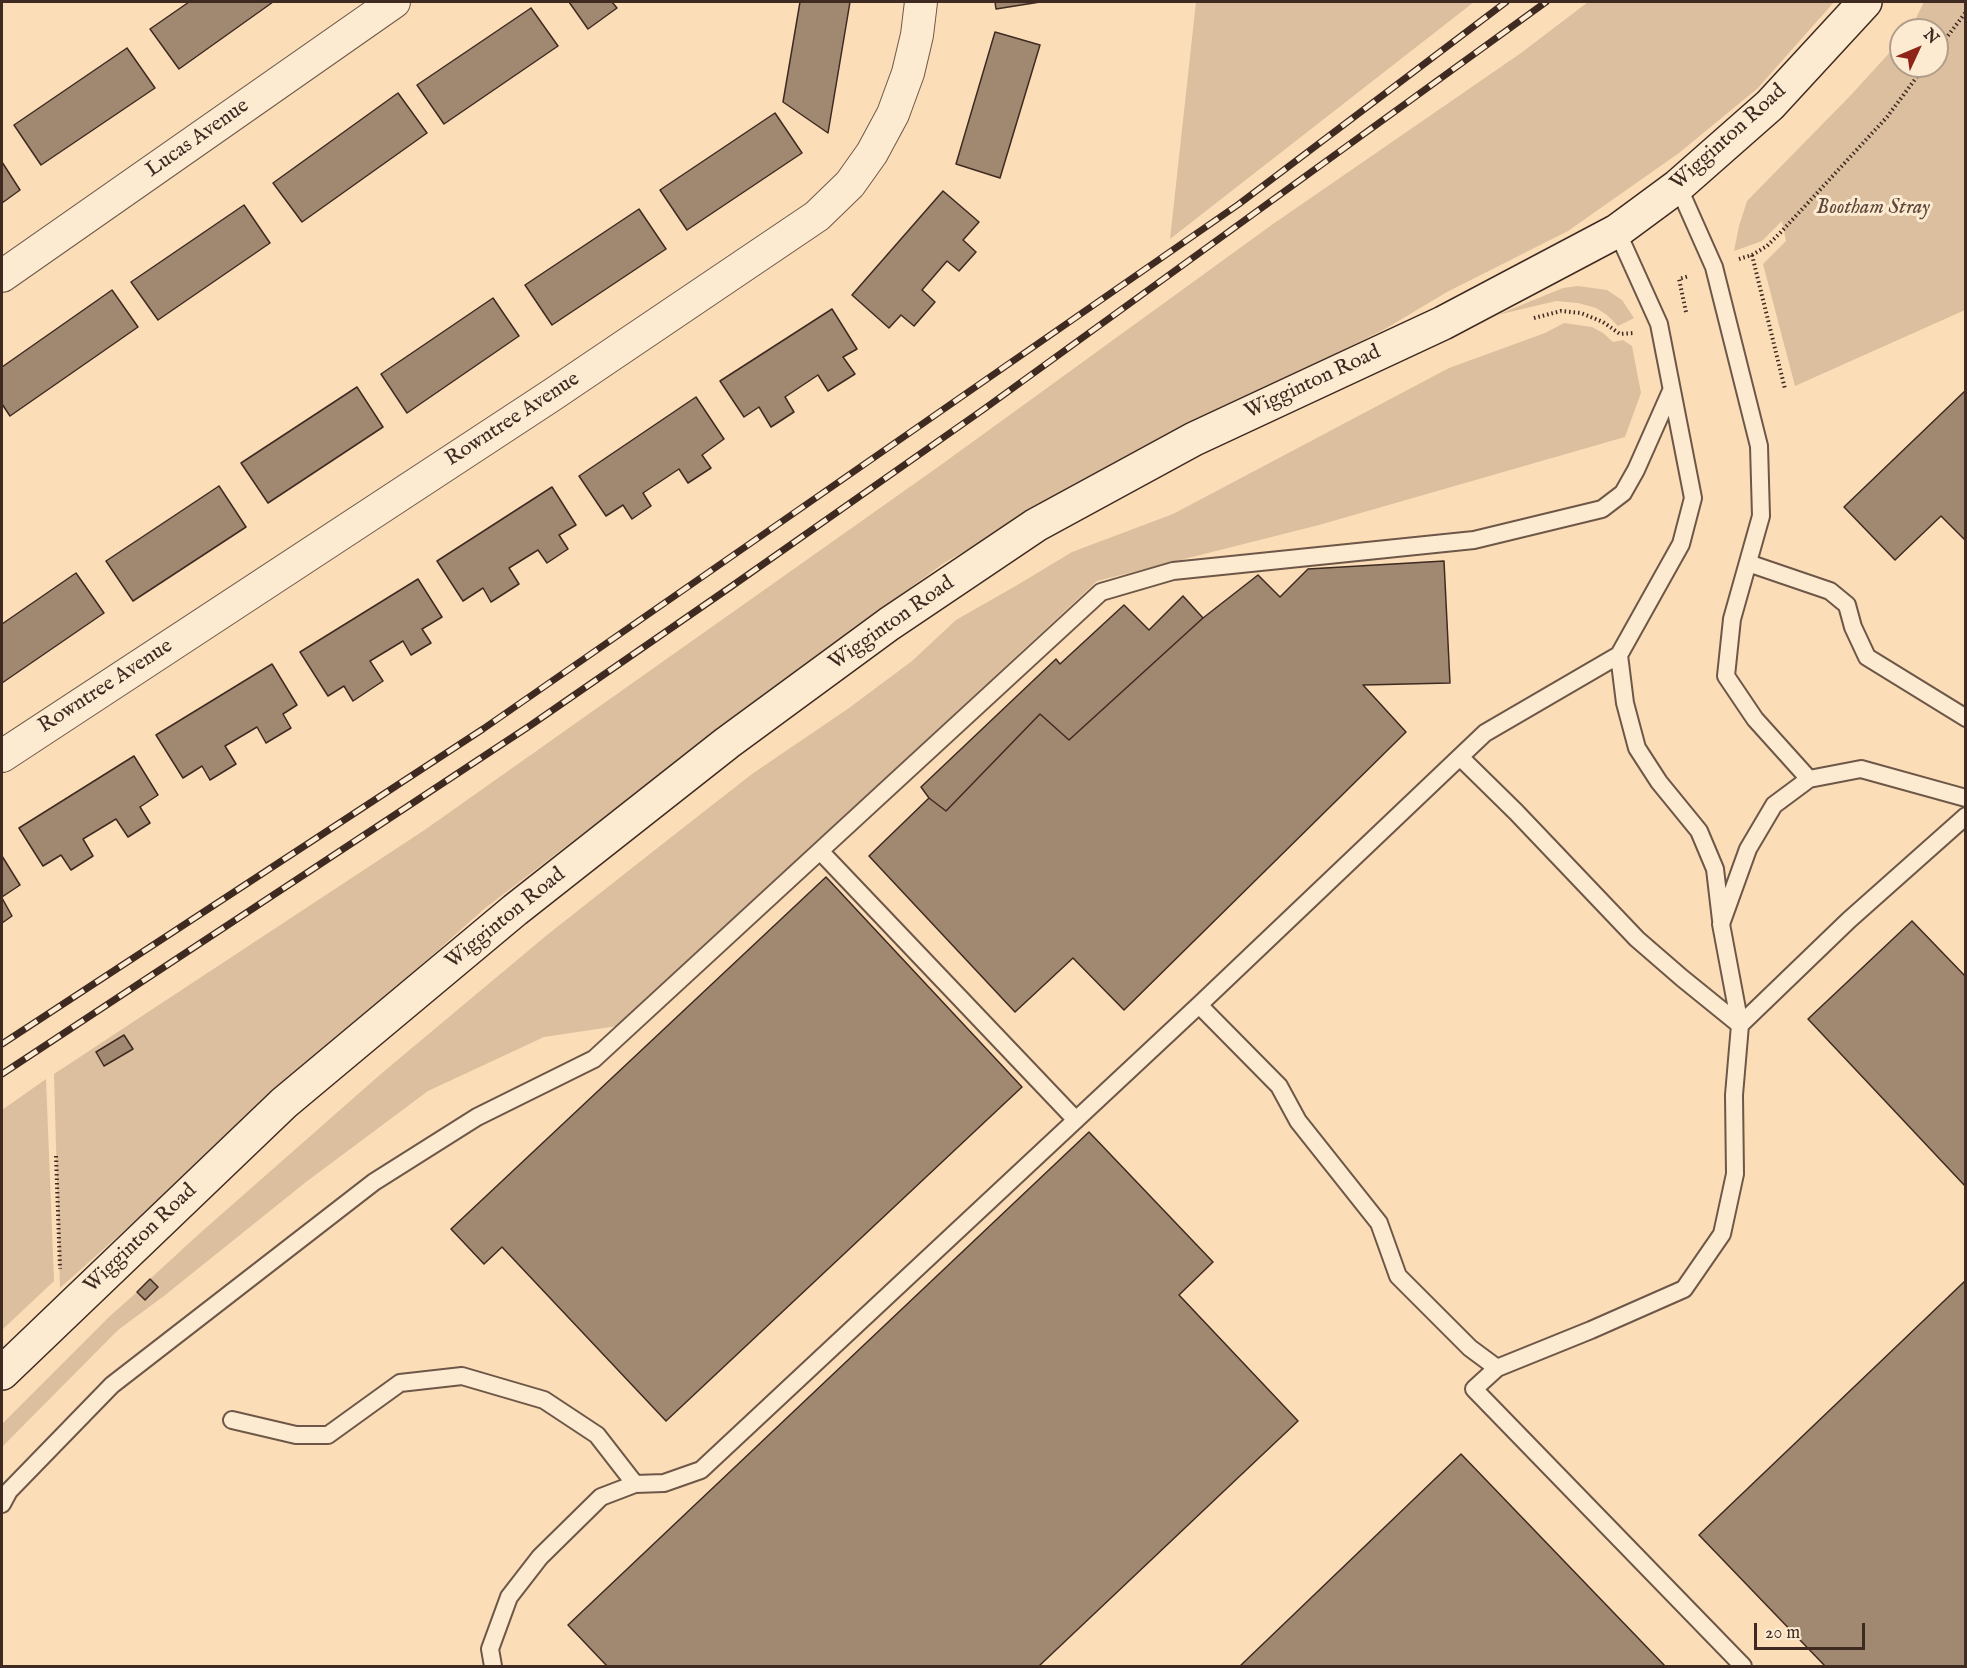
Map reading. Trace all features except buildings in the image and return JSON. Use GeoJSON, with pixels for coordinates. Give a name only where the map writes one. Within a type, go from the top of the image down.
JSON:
{"type":"FeatureCollection","features":[{"type":"Feature","properties":{"kind":"main road","name":"Wigginton Road"},"geometry":{"type":"LineString","coordinates":[[2,1373],[284,1103],[515,909],[727,743],[889,624],[1036,525],[1194,439],[1443,322],[1617,231],[1678,186],[1770,105],[1865,2]]}},
{"type":"Feature","properties":{"kind":"street","name":"Lucas Avenue"},"geometry":{"type":"LineString","coordinates":[[2,276],[394,2]]}},
{"type":"Feature","properties":{"kind":"street","name":"Rowntree Avenue"},"geometry":{"type":"LineString","coordinates":[[2,756],[552,395],[817,216],[850,184],[872,153],[893,114],[908,74],[917,35],[921,2]]}},
{"type":"Feature","properties":{"kind":"lane"},"geometry":{"type":"LineString","coordinates":[[1678,186],[1714,267],[1759,446],[1761,516],[1732,619],[1726,676],[1755,719],[1809,778]]}},
{"type":"Feature","properties":{"kind":"lane"},"geometry":{"type":"LineString","coordinates":[[493,1666],[490,1649],[509,1597],[540,1557],[601,1497],[635,1484],[664,1483],[701,1470],[1199,1005],[1485,732],[1618,655],[1681,544],[1693,498],[1659,324],[1617,231]]}},
{"type":"Feature","properties":{"kind":"lane"},"geometry":{"type":"LineString","coordinates":[[2,1504],[9,1491],[112,1385],[374,1182],[477,1117],[594,1059],[1101,592],[1173,572],[1474,540],[1602,509],[1623,493],[1636,470],[1671,391]]}},
{"type":"Feature","properties":{"kind":"lane"},"geometry":{"type":"LineString","coordinates":[[1748,563],[1830,591],[1847,605],[1853,627],[1868,657],[1965,718]]}},
{"type":"Feature","properties":{"kind":"lane"},"geometry":{"type":"LineString","coordinates":[[1618,655],[1625,703],[1637,748],[1659,782],[1699,831],[1715,869],[1721,924],[1740,1025],[1734,1095],[1735,1174],[1722,1234],[1684,1288],[1591,1330],[1497,1368],[1474,1389],[1743,1666]]}},
{"type":"Feature","properties":{"kind":"lane"},"geometry":{"type":"LineString","coordinates":[[1460,757],[1516,812],[1637,939],[1740,1025]]}},
{"type":"Feature","properties":{"kind":"lane"},"geometry":{"type":"LineString","coordinates":[[1721,924],[1748,849],[1774,805],[1809,778],[1861,769],[1965,798]]}},
{"type":"Feature","properties":{"kind":"lane"},"geometry":{"type":"LineString","coordinates":[[1740,1025],[1848,920],[1965,816]]}},
{"type":"Feature","properties":{"kind":"lane"},"geometry":{"type":"LineString","coordinates":[[820,851],[1076,1120]]}},
{"type":"Feature","properties":{"kind":"lane"},"geometry":{"type":"LineString","coordinates":[[1199,1005],[1279,1086],[1298,1121],[1379,1224],[1398,1276],[1470,1348],[1497,1368]]}},
{"type":"Feature","properties":{"kind":"lane"},"geometry":{"type":"LineString","coordinates":[[232,1420],[296,1435],[328,1435],[400,1383],[462,1376],[544,1400],[597,1435],[635,1484]]}},
{"type":"Feature","properties":{"kind":"path"},"geometry":{"type":"LineString","coordinates":[[1949,34],[1965,12]]}},
{"type":"Feature","properties":{"kind":"path"},"geometry":{"type":"LineString","coordinates":[[1527,320],[1561,311],[1581,313],[1603,322],[1620,334],[1635,333],[1687,317],[1679,279],[1752,255],[1767,246],[1887,117],[1916,78]]}},
{"type":"Feature","properties":{"kind":"path"},"geometry":{"type":"LineString","coordinates":[[1752,255],[1785,389]]}},
{"type":"Feature","properties":{"kind":"path"},"geometry":{"type":"LineString","coordinates":[[56,1156],[60,1288],[63,1313]]}},
{"type":"Feature","properties":{"kind":"green space"},"geometry":{"type":"Polygon","coordinates":[[[1196,2],[1474,2],[1170,239],[1196,2]]]}},
{"type":"Feature","properties":{"kind":"green space"},"geometry":{"type":"Polygon","coordinates":[[[1588,2],[1834,2],[1758,88],[1679,153],[1568,231],[1447,292],[1385,329],[1130,456],[944,563],[761,697],[484,909],[60,1288],[54,1074],[426,829],[938,467],[1273,224],[1521,53],[1588,2]]]}},
{"type":"Feature","properties":{"kind":"green space","name":"Bootham Stray"},"geometry":{"type":"Polygon","coordinates":[[[1924,2],[1965,2],[1965,310],[1795,386],[1763,264],[1786,241],[1782,221],[1762,241],[1734,251],[1747,201],[1889,53],[1889,78],[1949,78],[1949,18],[1916,18],[1924,2]]]}},
{"type":"Feature","properties":{"kind":"green space"},"geometry":{"type":"Polygon","coordinates":[[[1578,286],[1607,290],[1622,300],[1634,318],[1618,326],[1596,308],[1578,303],[1556,301],[1497,315],[1563,288],[1578,286]]]}},
{"type":"Feature","properties":{"kind":"green space"},"geometry":{"type":"Polygon","coordinates":[[[1564,323],[1592,327],[1613,342],[1623,340],[1632,346],[1641,393],[1625,437],[1319,525],[1097,581],[752,902],[624,1025],[544,1037],[428,1091],[306,1182],[118,1330],[2,1447],[2,1424],[110,1316],[137,1292],[145,1300],[158,1287],[150,1279],[382,1073],[547,935],[752,774],[849,708],[912,661],[956,620],[1072,552],[1173,514],[1449,368],[1545,333],[1564,323]]]}},
{"type":"Feature","properties":{"kind":"green space"},"geometry":{"type":"Polygon","coordinates":[[[46,1079],[54,1281],[2,1330],[2,1110],[46,1079]]]}},
{"type":"Feature","properties":{"kind":"railway"},"geometry":{"type":"LineString","coordinates":[[2,1044],[483,729],[1239,204],[1506,2]]}},
{"type":"Feature","properties":{"kind":"railway"},"geometry":{"type":"LineString","coordinates":[[2,1074],[531,725],[732,586],[984,409],[1546,2]]}}]}
